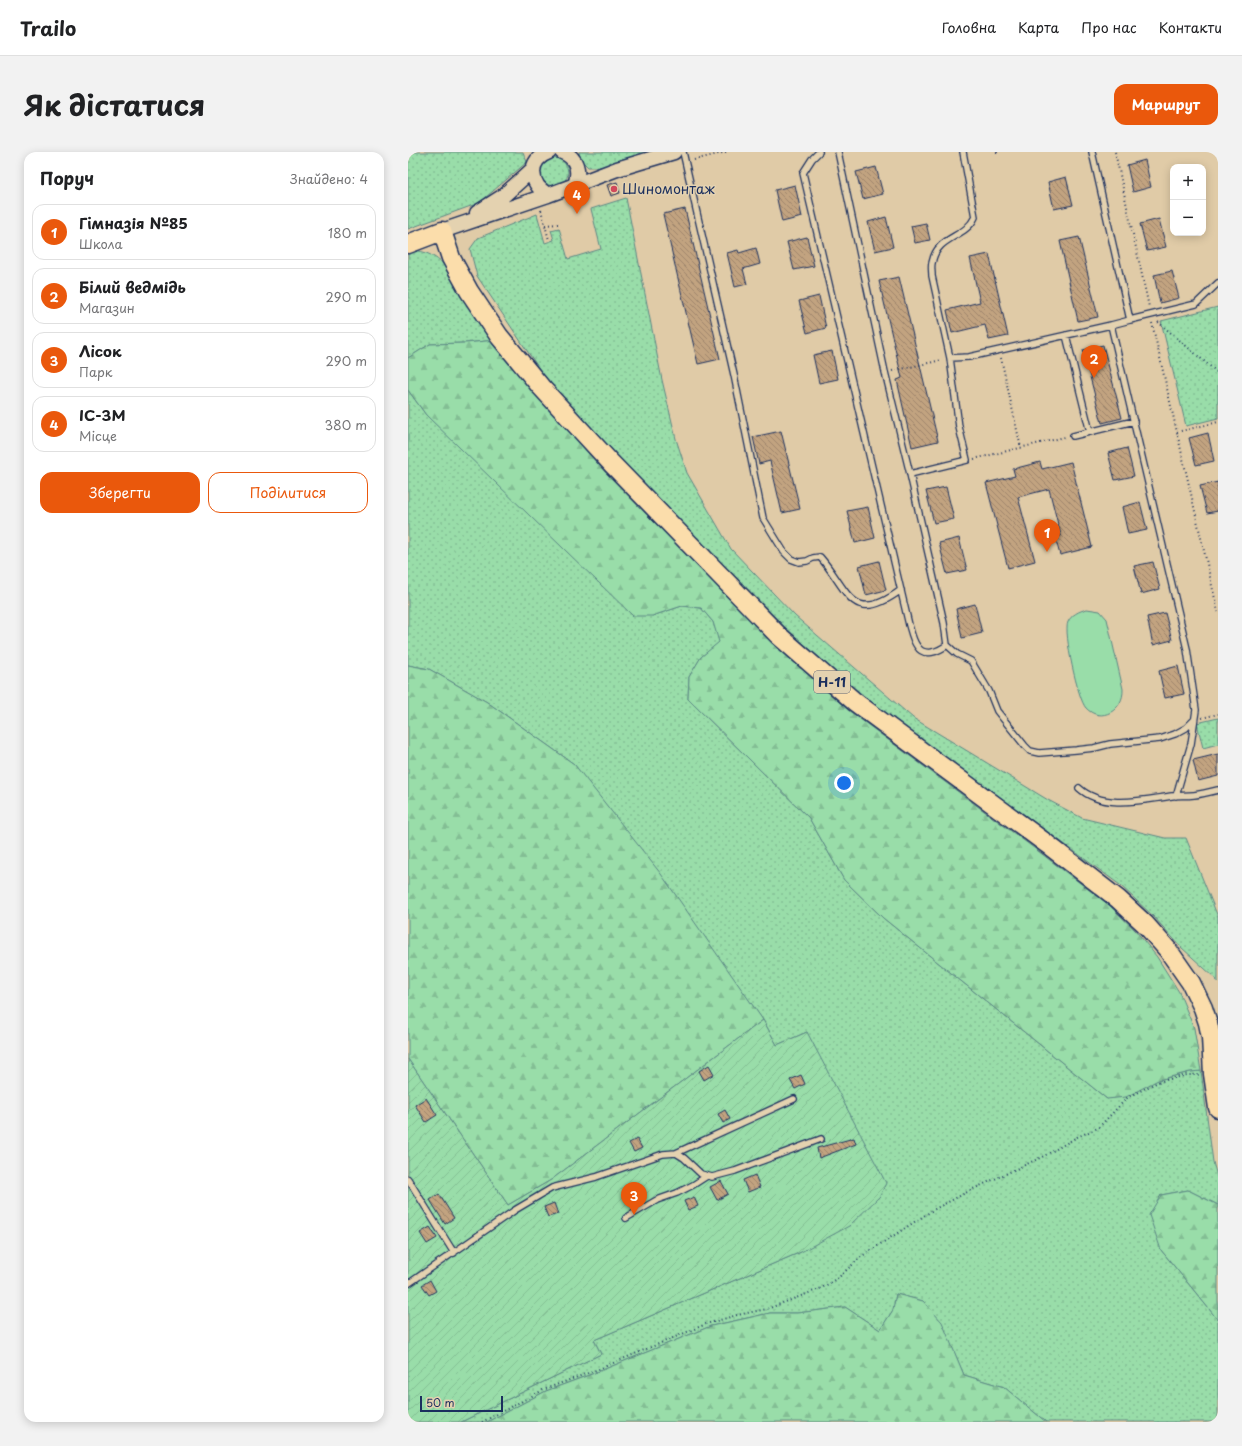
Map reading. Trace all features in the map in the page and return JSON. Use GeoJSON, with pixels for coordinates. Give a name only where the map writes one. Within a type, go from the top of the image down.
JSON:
{"type":"FeatureCollection","features":[{"type":"Feature","properties":{"kind":"main road"},"geometry":{"type":"LineString","coordinates":[[408,244],[442,231]]}},
{"type":"Feature","properties":{"kind":"main road","name":"Н-11"},"geometry":{"type":"LineString","coordinates":[[442,231],[451,258],[469,291],[499,336],[541,387],[612,464],[778,635],[855,702],[1047,844],[1118,899],[1145,924],[1168,950],[1191,983],[1214,1036],[1213,1074],[1218,1108]]}},
{"type":"Feature","properties":{"kind":"street"},"geometry":{"type":"LineString","coordinates":[[548,152],[536,161],[533,169],[533,177],[541,191],[548,195]]}},
{"type":"Feature","properties":{"kind":"street"},"geometry":{"type":"LineString","coordinates":[[562,152],[570,156],[577,166]]}},
{"type":"Feature","properties":{"kind":"street"},"geometry":{"type":"LineString","coordinates":[[573,152],[578,172],[575,185]]}},
{"type":"Feature","properties":{"kind":"street"},"geometry":{"type":"LineString","coordinates":[[442,231],[548,195],[617,169],[674,152]]}},
{"type":"Feature","properties":{"kind":"street"},"geometry":{"type":"LineString","coordinates":[[442,231],[485,209],[502,197],[533,169]]}},
{"type":"Feature","properties":{"kind":"lane"},"geometry":{"type":"LineString","coordinates":[[683,152],[734,375],[763,518],[784,552],[791,559],[799,562],[820,557],[828,566],[850,599],[863,607],[873,606],[883,602],[901,590]]}},
{"type":"Feature","properties":{"kind":"lane"},"geometry":{"type":"LineString","coordinates":[[819,152],[812,159],[803,173],[909,625],[917,646],[921,651],[930,653],[939,652],[947,645]]}},
{"type":"Feature","properties":{"kind":"lane"},"geometry":{"type":"LineString","coordinates":[[838,152],[885,372],[944,623],[947,645],[957,654],[971,660],[989,690],[998,711],[1030,751],[1039,753],[1076,750],[1110,744],[1160,739],[1176,734],[1186,728],[1194,720]]}},
{"type":"Feature","properties":{"kind":"lane"},"geometry":{"type":"LineString","coordinates":[[910,474],[967,460],[959,427],[950,358],[932,276],[932,263],[936,251],[946,240],[965,230],[972,224],[975,217],[963,152]]}},
{"type":"Feature","properties":{"kind":"lane"},"geometry":{"type":"LineString","coordinates":[[1092,152],[1130,320]]}},
{"type":"Feature","properties":{"kind":"lane"},"geometry":{"type":"LineString","coordinates":[[950,358],[969,357],[1196,304],[1218,283]]}},
{"type":"Feature","properties":{"kind":"lane"},"geometry":{"type":"LineString","coordinates":[[1111,325],[1187,649],[1196,710],[1191,744],[1176,796]]}},
{"type":"Feature","properties":{"kind":"lane"},"geometry":{"type":"LineString","coordinates":[[1066,335],[1090,432]]}},
{"type":"Feature","properties":{"kind":"lane"},"geometry":{"type":"LineString","coordinates":[[1073,436],[1134,422]]}},
{"type":"Feature","properties":{"kind":"lane"},"geometry":{"type":"LineString","coordinates":[[1079,788],[1086,795],[1110,801],[1133,801],[1194,795],[1218,790]]}},
{"type":"Feature","properties":{"kind":"lane"},"geometry":{"type":"LineString","coordinates":[[408,1284],[516,1210],[552,1188],[596,1177],[663,1154],[676,1153],[794,1099]]}},
{"type":"Feature","properties":{"kind":"lane"},"geometry":{"type":"LineString","coordinates":[[676,1153],[684,1158],[701,1174],[712,1177],[735,1171],[821,1139]]}},
{"type":"Feature","properties":{"kind":"lane"},"geometry":{"type":"LineString","coordinates":[[626,1218],[656,1200],[677,1194],[707,1176]]}},
{"type":"Feature","properties":{"kind":"lane"},"geometry":{"type":"LineString","coordinates":[[408,1179],[454,1253]]}},
{"type":"Feature","properties":{"kind":"path"},"geometry":{"type":"LineString","coordinates":[[1115,152],[1218,612]]}},
{"type":"Feature","properties":{"kind":"path"},"geometry":{"type":"LineString","coordinates":[[541,210],[549,240]]}},
{"type":"Feature","properties":{"kind":"path"},"geometry":{"type":"LineString","coordinates":[[545,225],[558,224]]}},
{"type":"Feature","properties":{"kind":"path"},"geometry":{"type":"LineString","coordinates":[[1151,315],[1218,373]]}},
{"type":"Feature","properties":{"kind":"path"},"geometry":{"type":"LineString","coordinates":[[999,350],[1021,448]]}},
{"type":"Feature","properties":{"kind":"path"},"geometry":{"type":"LineString","coordinates":[[885,372],[950,358]]}},
{"type":"Feature","properties":{"kind":"path"},"geometry":{"type":"LineString","coordinates":[[1177,432],[1218,422]]}},
{"type":"Feature","properties":{"kind":"path"},"geometry":{"type":"LineString","coordinates":[[967,460],[1073,436]]}},
{"type":"Feature","properties":{"kind":"path"},"geometry":{"type":"LineString","coordinates":[[1194,720],[1218,714]]}},
{"type":"Feature","properties":{"kind":"path"},"geometry":{"type":"LineString","coordinates":[[482,1422],[544,1389],[600,1369],[706,1324],[737,1314],[767,1309],[822,1288],[839,1277],[862,1256],[933,1210],[971,1190],[1044,1156],[1077,1137],[1098,1128],[1128,1097],[1158,1082],[1187,1075],[1213,1074]]}},
{"type":"Feature","properties":{"kind":"green space"},"geometry":{"type":"Polygon","coordinates":[[[408,152],[523,152],[527,162],[479,203],[408,229],[408,152]]]}},
{"type":"Feature","properties":{"kind":"green space"},"geometry":{"type":"Polygon","coordinates":[[[579,152],[646,152],[605,167],[588,167],[580,159],[579,152]]]}},
{"type":"Feature","properties":{"kind":"green space"},"geometry":{"type":"Polygon","coordinates":[[[554,158],[564,162],[568,172],[564,182],[554,186],[544,182],[540,172],[544,162],[554,158]]]}},
{"type":"Feature","properties":{"kind":"green space"},"geometry":{"type":"Polygon","coordinates":[[[626,198],[662,380],[676,439],[687,473],[731,549],[795,616],[913,718],[1048,800],[1082,818],[1165,838],[1186,838],[1218,917],[1218,983],[1214,977],[1182,948],[1153,916],[1120,885],[860,694],[786,628],[617,457],[546,379],[477,276],[470,249],[478,238],[537,214],[545,243],[554,240],[551,230],[559,228],[568,259],[601,249],[591,209],[626,198]]]}},
{"type":"Feature","properties":{"kind":"green space"},"geometry":{"type":"Polygon","coordinates":[[[412,250],[430,255],[438,259],[445,266],[496,340],[430,344],[408,358],[408,251],[412,250]]]}},
{"type":"Feature","properties":{"kind":"green space"},"geometry":{"type":"Polygon","coordinates":[[[1218,307],[1218,418],[1186,426],[1161,321],[1218,307]]]}},
{"type":"Feature","properties":{"kind":"green space"},"geometry":{"type":"Polygon","coordinates":[[[496,340],[537,394],[605,472],[772,642],[848,710],[1109,905],[1136,931],[1157,957],[1179,992],[1194,1028],[1201,1071],[1190,1072],[1158,1080],[1126,1097],[1107,1099],[883,918],[844,880],[809,818],[688,699],[689,677],[701,657],[719,642],[713,622],[701,608],[682,606],[652,616],[633,616],[426,415],[408,390],[408,358],[430,344],[496,340]]]}},
{"type":"Feature","properties":{"kind":"green space"},"geometry":{"type":"Polygon","coordinates":[[[408,390],[426,415],[652,616],[682,606],[701,608],[713,622],[720,642],[701,657],[689,677],[688,699],[809,818],[844,880],[883,918],[1107,1099],[1158,1080],[1190,1072],[1201,1071],[1213,1162],[1218,1180],[1218,1205],[1188,1190],[1161,1195],[1161,1250],[1218,1320],[1218,1422],[1046,1422],[1004,1387],[964,1375],[941,1322],[923,1301],[896,1294],[893,1310],[880,1330],[845,1307],[797,1313],[770,1313],[711,1326],[546,1391],[487,1422],[461,1422],[601,1354],[594,1340],[801,1252],[807,1032],[777,1045],[763,1020],[574,764],[487,702],[429,669],[408,665],[408,390]]]}},
{"type":"Feature","properties":{"kind":"green space"},"geometry":{"type":"Polygon","coordinates":[[[1087,609],[1100,611],[1107,619],[1123,689],[1120,703],[1116,708],[1105,715],[1092,713],[1086,708],[1075,680],[1069,651],[1067,628],[1068,622],[1071,617],[1087,609]]]}},
{"type":"Feature","properties":{"kind":"green space"},"geometry":{"type":"Polygon","coordinates":[[[408,665],[429,669],[487,702],[574,764],[661,874],[763,1020],[551,1180],[508,1205],[408,1059],[408,665]]]}},
{"type":"Feature","properties":{"kind":"green space"},"geometry":{"type":"Polygon","coordinates":[[[1218,718],[1218,744],[1203,748],[1197,723],[1218,718]]]}},
{"type":"Feature","properties":{"kind":"green space"},"geometry":{"type":"Polygon","coordinates":[[[763,1020],[777,1045],[807,1032],[886,1183],[880,1196],[849,1226],[801,1252],[594,1340],[601,1354],[461,1422],[408,1422],[408,1059],[508,1205],[551,1180],[763,1020]]]}},
{"type":"Feature","properties":{"kind":"green space"},"geometry":{"type":"Polygon","coordinates":[[[1188,1190],[1218,1205],[1218,1320],[1161,1250],[1149,1215],[1161,1195],[1188,1190]]]}},
{"type":"Feature","properties":{"kind":"green space"},"geometry":{"type":"Polygon","coordinates":[[[896,1294],[923,1301],[942,1322],[964,1375],[1004,1387],[1046,1422],[487,1422],[546,1391],[711,1326],[770,1313],[797,1313],[845,1307],[880,1330],[893,1310],[896,1294]]]}},
{"type":"Feature","properties":{"kind":"building"},"geometry":{"type":"Polygon","coordinates":[[[1145,160],[1151,187],[1133,192],[1127,165],[1145,160]]]}},
{"type":"Feature","properties":{"kind":"building"},"geometry":{"type":"Polygon","coordinates":[[[876,167],[883,194],[863,199],[856,172],[876,167]]]}},
{"type":"Feature","properties":{"kind":"building"},"geometry":{"type":"Polygon","coordinates":[[[1066,177],[1073,205],[1054,209],[1048,182],[1066,177]]]}},
{"type":"Feature","properties":{"kind":"building","name":"Шиномонтаж"},"geometry":{"type":"Polygon","coordinates":[[[617,182],[620,193],[611,196],[607,185],[617,182]]]}},
{"type":"Feature","properties":{"kind":"building"},"geometry":{"type":"Polygon","coordinates":[[[795,185],[802,217],[782,222],[775,190],[795,185]]]}},
{"type":"Feature","properties":{"kind":"building"},"geometry":{"type":"Polygon","coordinates":[[[685,209],[720,359],[698,364],[663,214],[685,209]]]}},
{"type":"Feature","properties":{"kind":"building"},"geometry":{"type":"Polygon","coordinates":[[[886,217],[893,247],[875,251],[868,222],[886,217]]]}},
{"type":"Feature","properties":{"kind":"building"},"geometry":{"type":"Polygon","coordinates":[[[1159,219],[1166,247],[1147,251],[1140,224],[1159,219]]]}},
{"type":"Feature","properties":{"kind":"building"},"geometry":{"type":"Polygon","coordinates":[[[926,223],[930,240],[915,243],[911,226],[926,223]]]}},
{"type":"Feature","properties":{"kind":"building"},"geometry":{"type":"Polygon","coordinates":[[[807,237],[814,266],[794,270],[787,242],[807,237]]]}},
{"type":"Feature","properties":{"kind":"building"},"geometry":{"type":"Polygon","coordinates":[[[1079,237],[1098,317],[1078,321],[1060,241],[1079,237]]]}},
{"type":"Feature","properties":{"kind":"building"},"geometry":{"type":"Polygon","coordinates":[[[756,248],[760,264],[743,269],[747,284],[735,287],[727,253],[738,250],[739,253],[756,248]]]}},
{"type":"Feature","properties":{"kind":"building"},"geometry":{"type":"Polygon","coordinates":[[[989,254],[1008,336],[989,340],[985,325],[952,333],[947,310],[980,302],[970,258],[989,254]]]}},
{"type":"Feature","properties":{"kind":"building"},"geometry":{"type":"Polygon","coordinates":[[[1172,271],[1179,298],[1160,303],[1154,275],[1172,271]]]}},
{"type":"Feature","properties":{"kind":"building"},"geometry":{"type":"Polygon","coordinates":[[[899,277],[938,441],[912,447],[897,380],[902,378],[879,281],[899,277]]]}},
{"type":"Feature","properties":{"kind":"building"},"geometry":{"type":"Polygon","coordinates":[[[819,296],[826,328],[807,333],[799,301],[819,296]]]}},
{"type":"Feature","properties":{"kind":"building"},"geometry":{"type":"Polygon","coordinates":[[[1103,345],[1122,418],[1102,423],[1083,350],[1103,345]]]}},
{"type":"Feature","properties":{"kind":"building"},"geometry":{"type":"Polygon","coordinates":[[[832,351],[838,379],[819,383],[813,355],[832,351]]]}},
{"type":"Feature","properties":{"kind":"building"},"geometry":{"type":"Polygon","coordinates":[[[781,431],[800,509],[782,513],[770,461],[759,464],[753,437],[781,431]]]}},
{"type":"Feature","properties":{"kind":"building"},"geometry":{"type":"Polygon","coordinates":[[[1208,433],[1214,461],[1196,465],[1189,438],[1208,433]]]}},
{"type":"Feature","properties":{"kind":"building"},"geometry":{"type":"Polygon","coordinates":[[[1127,448],[1134,476],[1115,480],[1108,453],[1127,448]]]}},
{"type":"Feature","properties":{"kind":"building"},"geometry":{"type":"Polygon","coordinates":[[[1040,462],[1042,469],[1071,462],[1092,547],[1060,555],[1055,537],[1061,536],[1049,489],[1018,497],[1035,561],[1008,568],[986,483],[1015,476],[1013,469],[1040,462]]]}},
{"type":"Feature","properties":{"kind":"building"},"geometry":{"type":"Polygon","coordinates":[[[1218,482],[1218,511],[1207,513],[1200,486],[1218,482]]]}},
{"type":"Feature","properties":{"kind":"building"},"geometry":{"type":"Polygon","coordinates":[[[946,487],[954,519],[934,523],[926,491],[946,487]]]}},
{"type":"Feature","properties":{"kind":"building"},"geometry":{"type":"Polygon","coordinates":[[[1140,502],[1147,530],[1128,534],[1122,507],[1140,502]]]}},
{"type":"Feature","properties":{"kind":"building"},"geometry":{"type":"Polygon","coordinates":[[[868,507],[875,538],[855,543],[847,511],[868,507]]]}},
{"type":"Feature","properties":{"kind":"building"},"geometry":{"type":"Polygon","coordinates":[[[959,538],[967,570],[947,574],[939,543],[959,538]]]}},
{"type":"Feature","properties":{"kind":"building"},"geometry":{"type":"Polygon","coordinates":[[[879,561],[886,590],[866,595],[859,566],[879,561]]]}},
{"type":"Feature","properties":{"kind":"building"},"geometry":{"type":"Polygon","coordinates":[[[1153,562],[1160,589],[1141,594],[1134,566],[1153,562]]]}},
{"type":"Feature","properties":{"kind":"building"},"geometry":{"type":"Polygon","coordinates":[[[975,604],[982,633],[962,638],[956,609],[975,604]]]}},
{"type":"Feature","properties":{"kind":"building"},"geometry":{"type":"Polygon","coordinates":[[[1165,613],[1172,640],[1153,645],[1147,617],[1165,613]]]}},
{"type":"Feature","properties":{"kind":"building"},"geometry":{"type":"Polygon","coordinates":[[[1178,666],[1184,694],[1165,698],[1159,671],[1178,666]]]}},
{"type":"Feature","properties":{"kind":"building"},"geometry":{"type":"Polygon","coordinates":[[[1218,754],[1218,776],[1198,781],[1193,760],[1218,754]]]}},
{"type":"Feature","properties":{"kind":"building"},"geometry":{"type":"Polygon","coordinates":[[[709,1065],[714,1074],[704,1080],[699,1071],[709,1065]]]}},
{"type":"Feature","properties":{"kind":"building"},"geometry":{"type":"Polygon","coordinates":[[[801,1075],[805,1084],[795,1089],[790,1080],[801,1075]]]}},
{"type":"Feature","properties":{"kind":"building"},"geometry":{"type":"Polygon","coordinates":[[[426,1098],[437,1115],[426,1122],[415,1105],[426,1098]]]}},
{"type":"Feature","properties":{"kind":"building"},"geometry":{"type":"Polygon","coordinates":[[[725,1110],[730,1119],[723,1123],[718,1114],[725,1110]]]}},
{"type":"Feature","properties":{"kind":"building"},"geometry":{"type":"Polygon","coordinates":[[[854,1138],[856,1144],[819,1158],[817,1148],[854,1138]]]}},
{"type":"Feature","properties":{"kind":"building"},"geometry":{"type":"Polygon","coordinates":[[[637,1139],[642,1148],[634,1152],[629,1143],[637,1139]]]}},
{"type":"Feature","properties":{"kind":"building"},"geometry":{"type":"Polygon","coordinates":[[[755,1175],[760,1187],[748,1192],[743,1180],[755,1175]]]}},
{"type":"Feature","properties":{"kind":"building"},"geometry":{"type":"Polygon","coordinates":[[[721,1181],[728,1194],[717,1200],[710,1187],[721,1181]]]}},
{"type":"Feature","properties":{"kind":"building"},"geometry":{"type":"Polygon","coordinates":[[[439,1194],[454,1218],[445,1224],[430,1200],[439,1194]]]}},
{"type":"Feature","properties":{"kind":"building"},"geometry":{"type":"Polygon","coordinates":[[[694,1197],[698,1206],[688,1210],[684,1201],[694,1197]]]}},
{"type":"Feature","properties":{"kind":"building"},"geometry":{"type":"Polygon","coordinates":[[[554,1203],[558,1214],[548,1217],[544,1207],[554,1203]]]}},
{"type":"Feature","properties":{"kind":"building"},"geometry":{"type":"Polygon","coordinates":[[[430,1227],[437,1238],[427,1244],[420,1233],[430,1227]]]}},
{"type":"Feature","properties":{"kind":"building"},"geometry":{"type":"Polygon","coordinates":[[[430,1280],[436,1291],[429,1295],[422,1285],[430,1280]]]}},
{"type":"Feature","properties":{"kind":"place","name":"Шиномонтаж"},"geometry":{"type":"Point","coordinates":[614,189]}},
{"type":"Feature","properties":{"kind":"place","name":"ІС-3М"},"geometry":{"type":"Point","coordinates":[577,214]}},
{"type":"Feature","properties":{"kind":"place","name":"Білий ведмідь"},"geometry":{"type":"Point","coordinates":[1094,378]}},
{"type":"Feature","properties":{"kind":"place","name":"Гімназія №85"},"geometry":{"type":"Point","coordinates":[1047,552]}},
{"type":"Feature","properties":{"kind":"place","name":"Лісок"},"geometry":{"type":"Point","coordinates":[634,1215]}}]}
